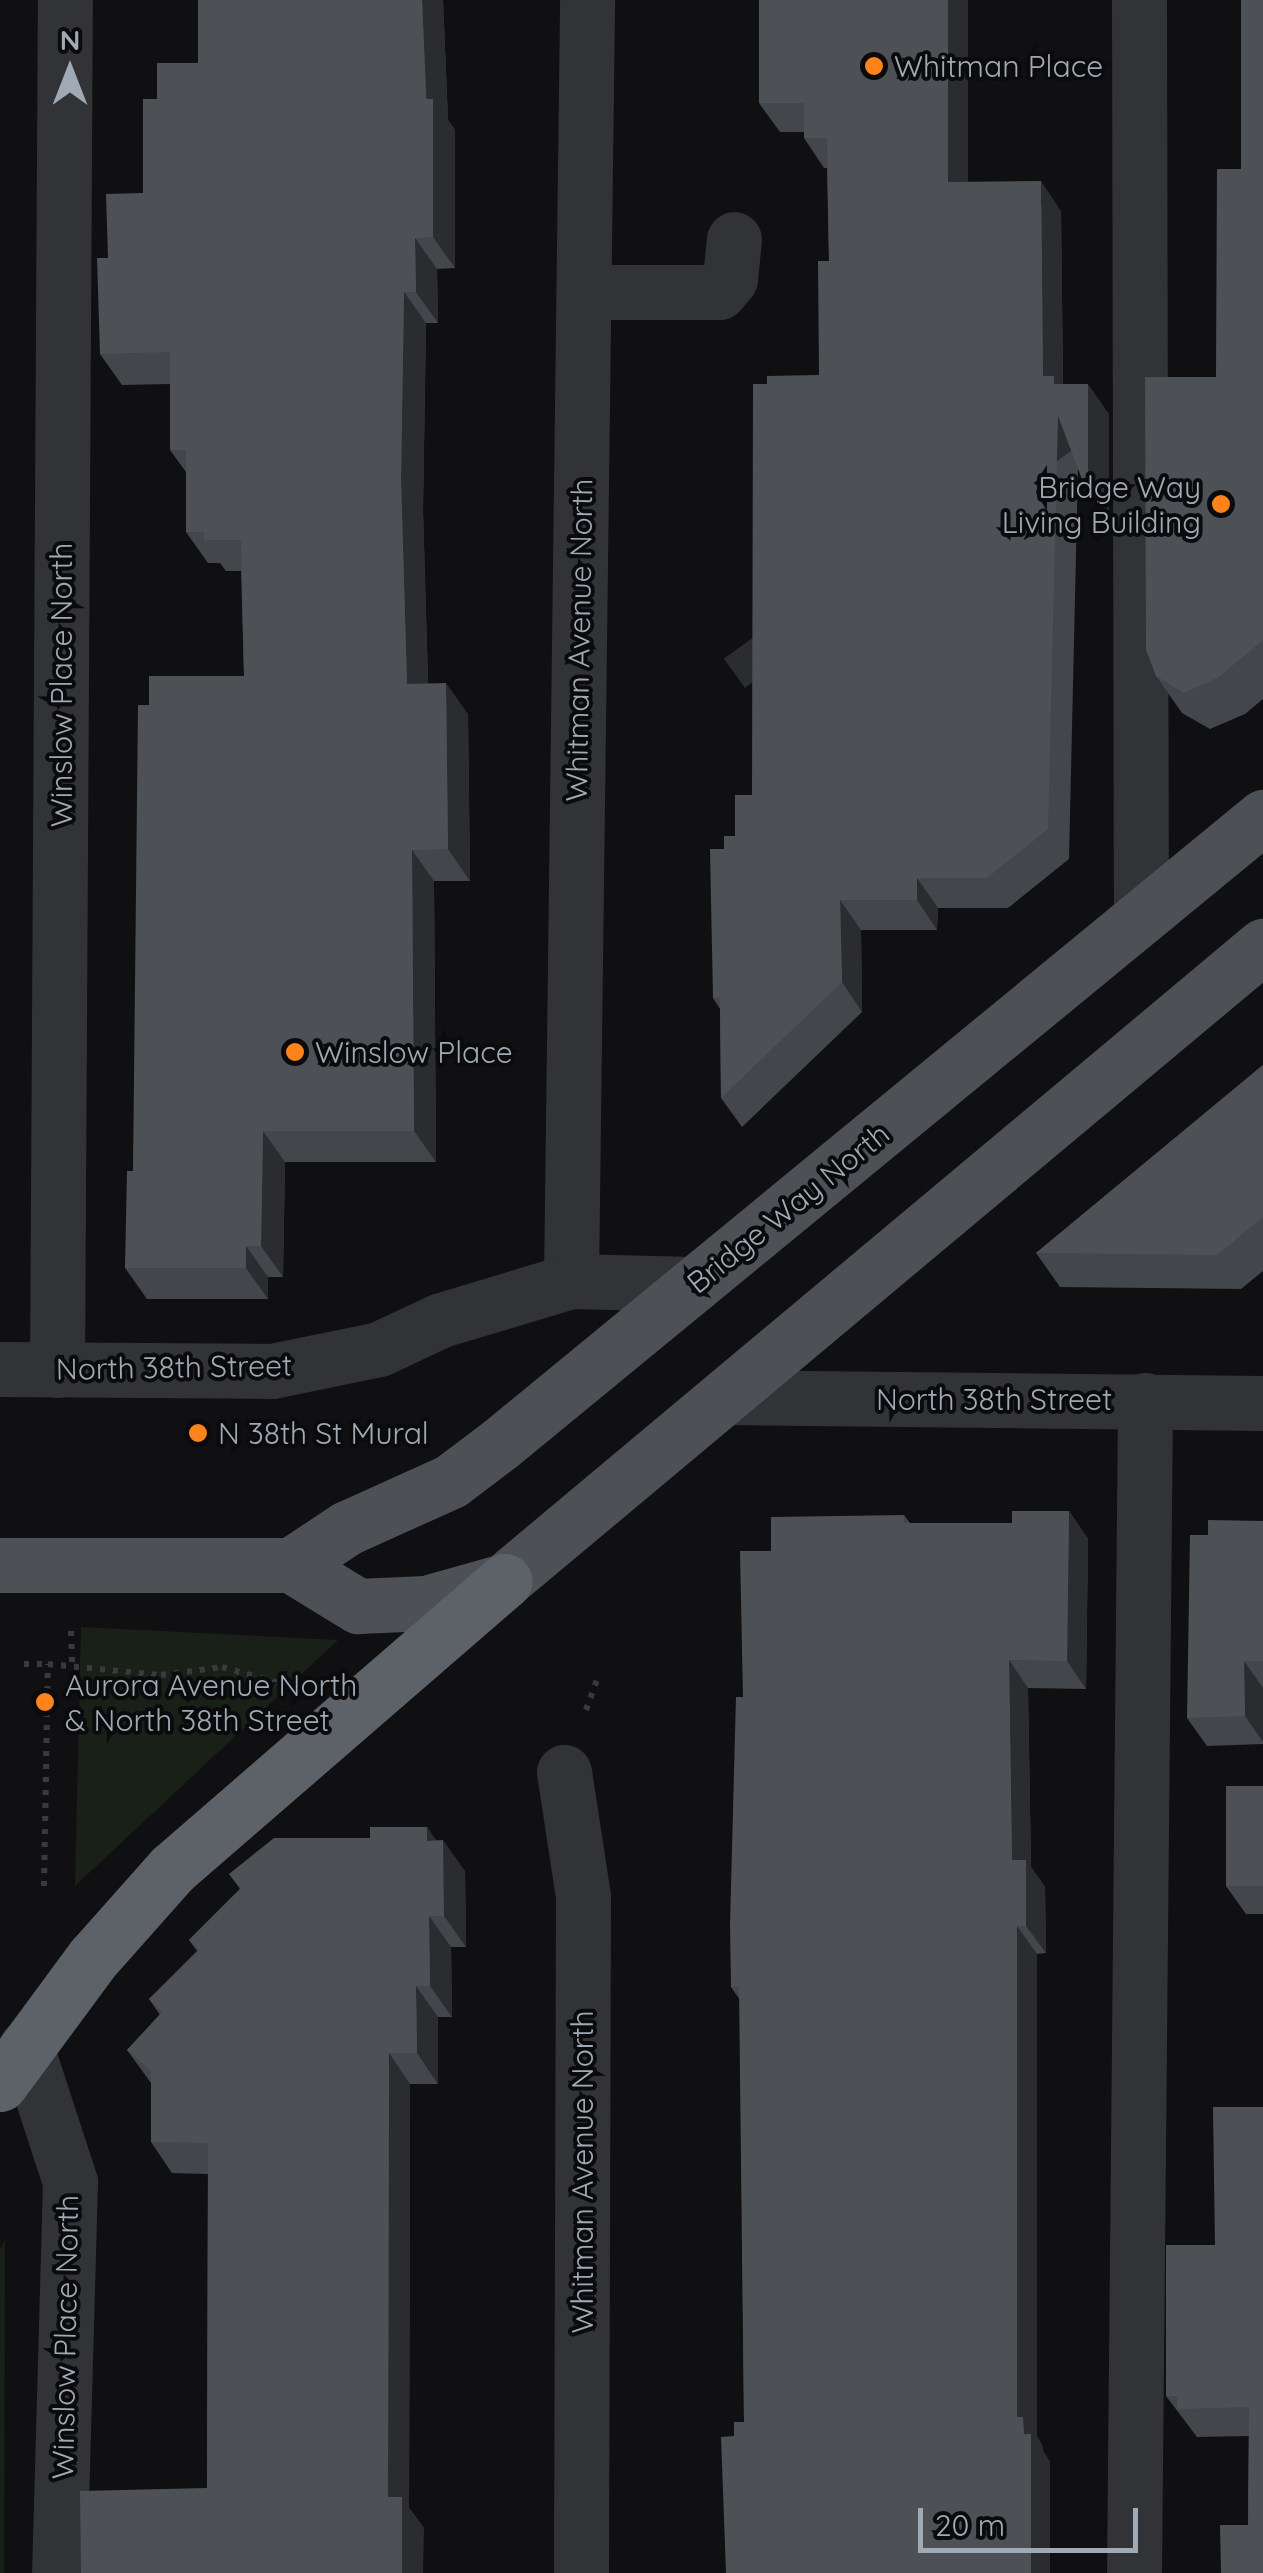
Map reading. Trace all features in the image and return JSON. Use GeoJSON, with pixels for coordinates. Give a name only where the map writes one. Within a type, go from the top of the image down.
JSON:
{"type":"FeatureCollection","features":[{"type":"Feature","properties":{"kind":"highway"},"geometry":{"type":"LineString","coordinates":[[13,2066],[172,1869],[504,1581]]}},
{"type":"Feature","properties":{"kind":"main road","name":"Bridge Way North"},"geometry":{"type":"LineString","coordinates":[[291,1566],[348,1528],[451,1481],[1263,817]]}},
{"type":"Feature","properties":{"kind":"main road"},"geometry":{"type":"LineString","coordinates":[[0,1566],[291,1566],[358,1606],[426,1603],[504,1581],[1263,946]]}},
{"type":"Feature","properties":{"kind":"street","name":"Winslow Place North"},"geometry":{"type":"LineString","coordinates":[[57,1370],[65,0]]}},
{"type":"Feature","properties":{"kind":"street","name":"Whitman Avenue North"},"geometry":{"type":"LineString","coordinates":[[572,1280],[587,0]]}},
{"type":"Feature","properties":{"kind":"street"},"geometry":{"type":"LineString","coordinates":[[1139,0],[1142,917]]}},
{"type":"Feature","properties":{"kind":"street"},"geometry":{"type":"LineString","coordinates":[[584,292],[719,292],[730,279],[734,239]]}},
{"type":"Feature","properties":{"kind":"street","name":"North 38th Street"},"geometry":{"type":"LineString","coordinates":[[0,1370],[272,1371],[379,1349],[441,1320],[572,1280],[694,1284]]}},
{"type":"Feature","properties":{"kind":"street","name":"North 38th Street"},"geometry":{"type":"LineString","coordinates":[[725,1397],[1263,1402]]}},
{"type":"Feature","properties":{"kind":"street"},"geometry":{"type":"LineString","coordinates":[[1134,2573],[1145,1400]]}},
{"type":"Feature","properties":{"kind":"street","name":"Whitman Avenue North"},"geometry":{"type":"LineString","coordinates":[[564,1772],[583,1896],[581,2573]]}},
{"type":"Feature","properties":{"kind":"street","name":"Winslow Place North"},"geometry":{"type":"LineString","coordinates":[[13,2066],[70,2182],[59,2573]]}},
{"type":"Feature","properties":{"kind":"path"},"geometry":{"type":"LineString","coordinates":[[71,1625],[72,1664]]}},
{"type":"Feature","properties":{"kind":"path"},"geometry":{"type":"LineString","coordinates":[[24,1664],[72,1664],[161,1676],[222,1667],[250,1670],[280,1680],[297,1698]]}},
{"type":"Feature","properties":{"kind":"path"},"geometry":{"type":"LineString","coordinates":[[44,1886],[48,1664]]}},
{"type":"Feature","properties":{"kind":"shaded area"},"geometry":{"type":"Polygon","coordinates":[[[81,1627],[338,1640],[75,1886],[81,1627]]]}},
{"type":"Feature","properties":{"kind":"shaded area"},"geometry":{"type":"Polygon","coordinates":[[[5,2240],[4,2573],[0,2573],[0,2249],[5,2240]]]}},
{"type":"Feature","properties":{"kind":"building"},"geometry":{"type":"Polygon","coordinates":[[[198,0],[422,0],[426,99],[433,99],[433,237],[415,238],[416,292],[404,292],[401,479],[407,684],[446,683],[448,849],[412,850],[414,1131],[263,1131],[261,1246],[246,1246],[246,1268],[125,1268],[127,1171],[133,1171],[138,705],[149,705],[149,676],[244,676],[241,540],[204,540],[204,532],[186,532],[186,450],[170,450],[170,352],[100,354],[97,258],[108,258],[106,194],[143,193],[143,99],[157,99],[157,63],[198,63],[198,0]]]}},
{"type":"Feature","properties":{"kind":"building"},"geometry":{"type":"Polygon","coordinates":[[[759,0],[948,0],[948,182],[1041,181],[1043,376],[1054,376],[1054,384],[1088,384],[1088,495],[1058,416],[1048,829],[987,878],[917,878],[917,900],[840,900],[842,982],[721,1098],[720,998],[713,998],[710,849],[724,849],[724,836],[735,836],[735,795],[752,795],[753,384],[767,384],[767,376],[819,375],[818,261],[829,261],[827,138],[804,138],[804,103],[759,103],[759,0]]]}},
{"type":"Feature","properties":{"kind":"building"},"geometry":{"type":"Polygon","coordinates":[[[1241,0],[1263,0],[1263,640],[1219,677],[1184,693],[1156,676],[1146,650],[1145,377],[1216,377],[1217,169],[1241,169],[1241,0]]]}},
{"type":"Feature","properties":{"kind":"building"},"geometry":{"type":"Polygon","coordinates":[[[1263,1065],[1263,1217],[1217,1255],[1036,1253],[1263,1065]]]}},
{"type":"Feature","properties":{"kind":"building"},"geometry":{"type":"Polygon","coordinates":[[[1012,1511],[1069,1511],[1067,1661],[1009,1660],[1012,1860],[1026,1860],[1026,1926],[1017,1926],[1017,2417],[1023,2417],[1024,2434],[1031,2434],[1031,2573],[726,2573],[721,2437],[734,2436],[734,2422],[744,2422],[739,1987],[731,1987],[730,1924],[736,1697],[743,1697],[740,1551],[771,1551],[771,1517],[904,1515],[904,1523],[1012,1523],[1012,1511]]]}},
{"type":"Feature","properties":{"kind":"building"},"geometry":{"type":"Polygon","coordinates":[[[1208,1520],[1263,1521],[1263,1661],[1244,1661],[1245,1716],[1187,1718],[1190,1535],[1208,1535],[1208,1520]]]}},
{"type":"Feature","properties":{"kind":"building"},"geometry":{"type":"Polygon","coordinates":[[[1226,1786],[1263,1786],[1263,1886],[1226,1886],[1226,1786]]]}},
{"type":"Feature","properties":{"kind":"building"},"geometry":{"type":"Polygon","coordinates":[[[370,1827],[427,1827],[427,1841],[443,1840],[444,1916],[429,1916],[430,1986],[416,1986],[417,2053],[389,2053],[388,2497],[402,2497],[402,2573],[81,2573],[80,2491],[207,2488],[208,2143],[151,2142],[151,2071],[127,2050],[162,2012],[149,1999],[199,1950],[189,1940],[241,1888],[229,1874],[274,1838],[370,1838],[370,1827]]]}},
{"type":"Feature","properties":{"kind":"building"},"geometry":{"type":"Polygon","coordinates":[[[1213,2107],[1263,2107],[1263,2573],[1221,2573],[1220,2525],[1248,2525],[1249,2407],[1177,2409],[1177,2396],[1166,2396],[1166,2245],[1215,2245],[1213,2107]]]}},
{"type":"Feature","properties":{"kind":"place","name":"Whitman Place"},"geometry":{"type":"Point","coordinates":[874,66]}},
{"type":"Feature","properties":{"kind":"place","name":"Bridge Way Living Building"},"geometry":{"type":"Point","coordinates":[1221,504]}},
{"type":"Feature","properties":{"kind":"place","name":"Winslow Place"},"geometry":{"type":"Point","coordinates":[295,1052]}},
{"type":"Feature","properties":{"kind":"place","name":"N 38th St Mural"},"geometry":{"type":"Point","coordinates":[198,1433]}},
{"type":"Feature","properties":{"kind":"place","name":"Aurora Avenue North & North 38th Street"},"geometry":{"type":"Point","coordinates":[45,1702]}}]}
